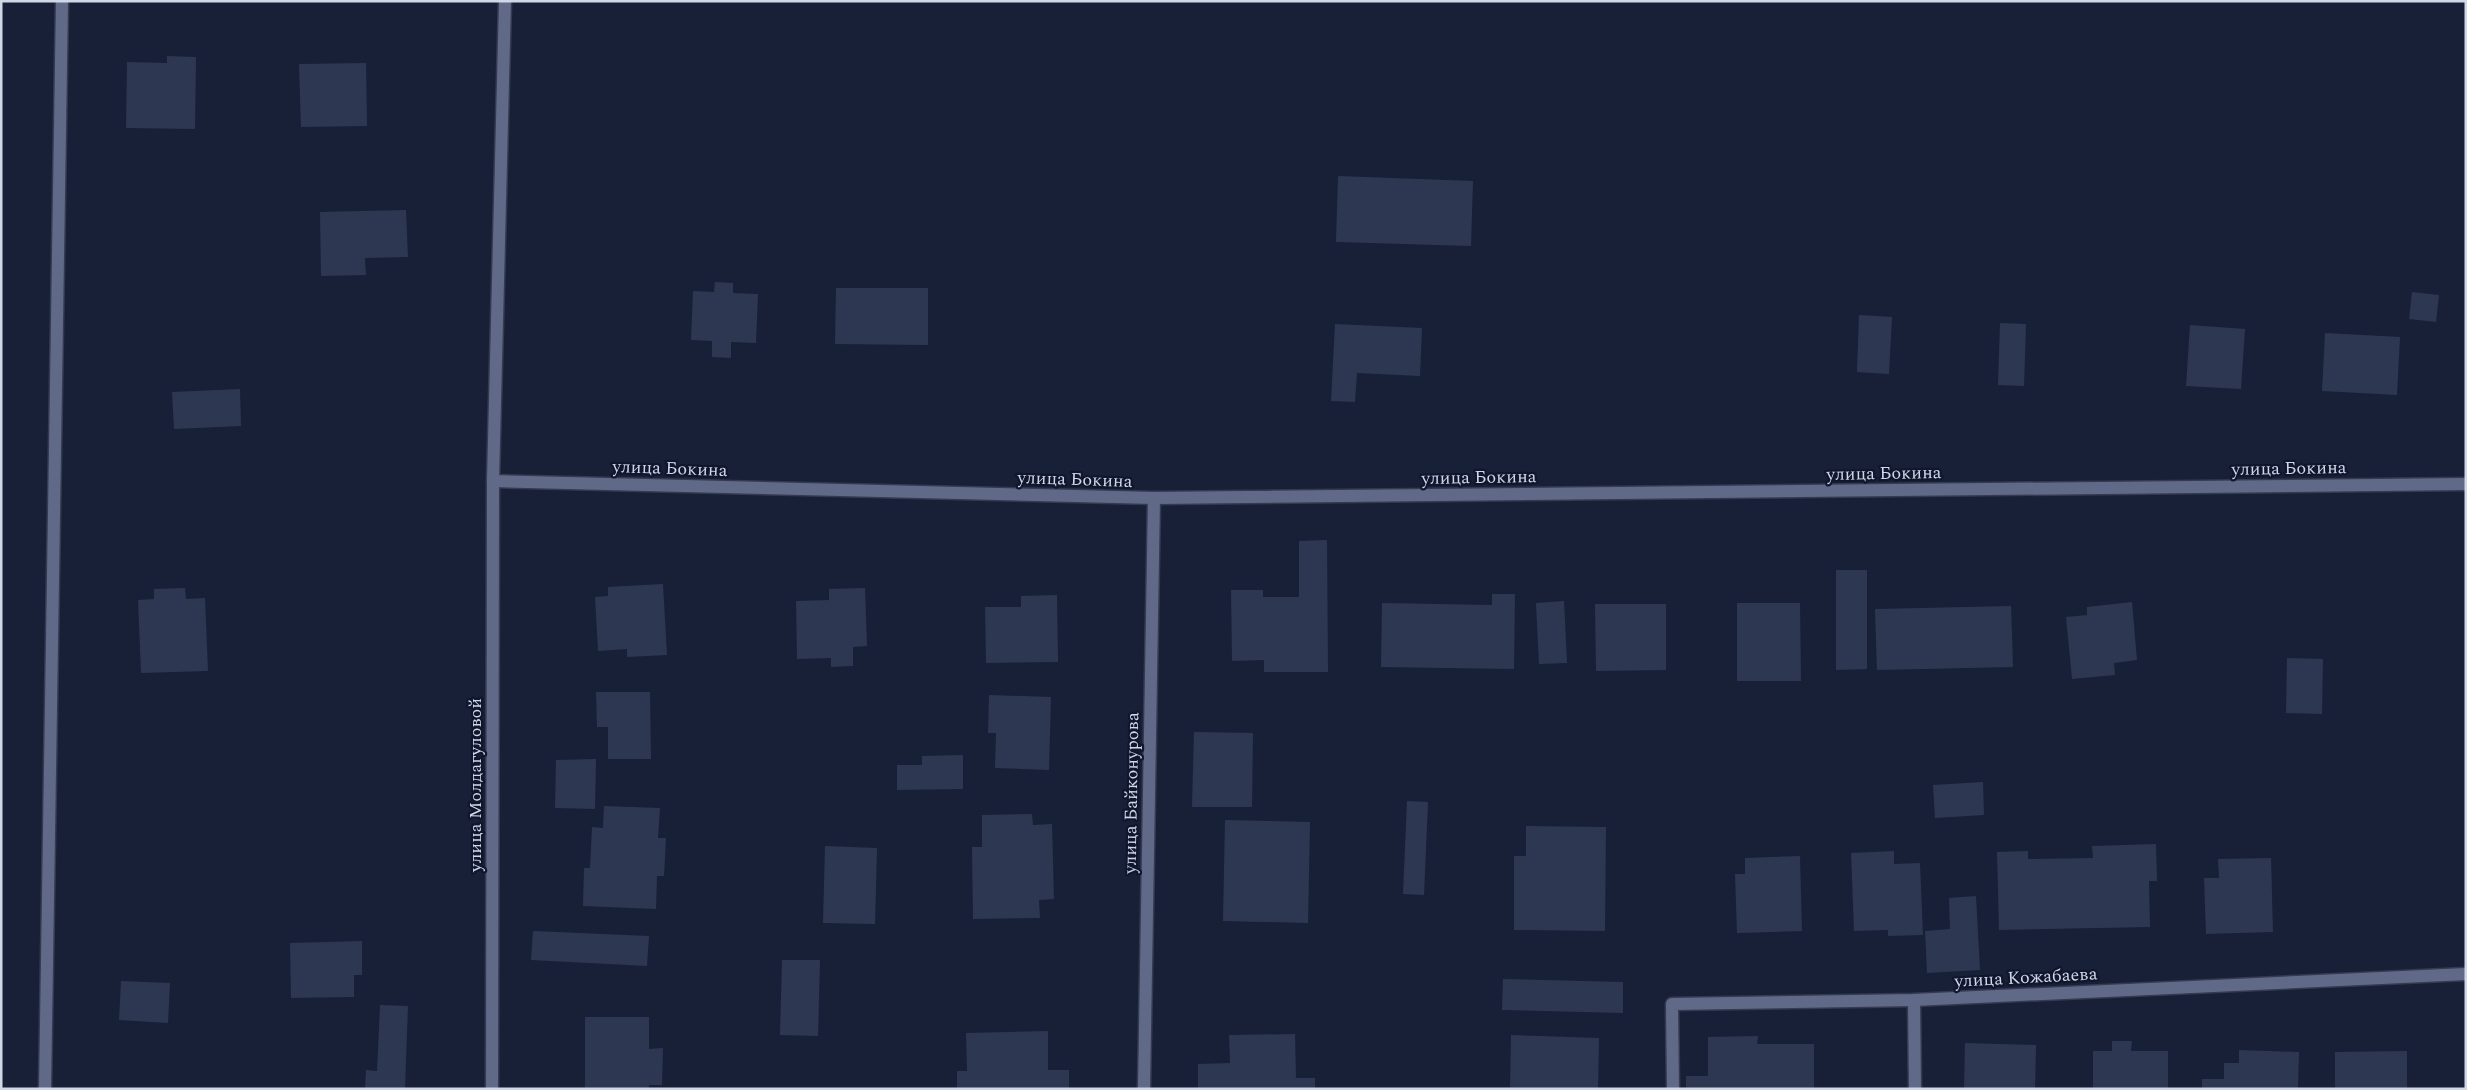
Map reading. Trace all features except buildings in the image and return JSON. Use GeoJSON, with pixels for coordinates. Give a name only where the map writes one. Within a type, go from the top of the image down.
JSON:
{"type":"FeatureCollection","features":[{"type":"Feature","properties":{"kind":"street"},"geometry":{"type":"LineString","coordinates":[[44,1089],[62,1]]}},
{"type":"Feature","properties":{"kind":"street","name":"улица Молдагуловой"},"geometry":{"type":"LineString","coordinates":[[492,1089],[493,480],[505,1]]}},
{"type":"Feature","properties":{"kind":"street","name":"улица Бокина"},"geometry":{"type":"LineString","coordinates":[[493,480],[1154,498],[2466,484]]}},
{"type":"Feature","properties":{"kind":"street","name":"улица Байконурова"},"geometry":{"type":"LineString","coordinates":[[1144,1089],[1154,498]]}},
{"type":"Feature","properties":{"kind":"street","name":"улица Кожабаева"},"geometry":{"type":"LineString","coordinates":[[1673,1089],[1672,1004],[1914,1000],[2466,974]]}},
{"type":"Feature","properties":{"kind":"street"},"geometry":{"type":"LineString","coordinates":[[1914,1000],[1915,1089]]}}]}
